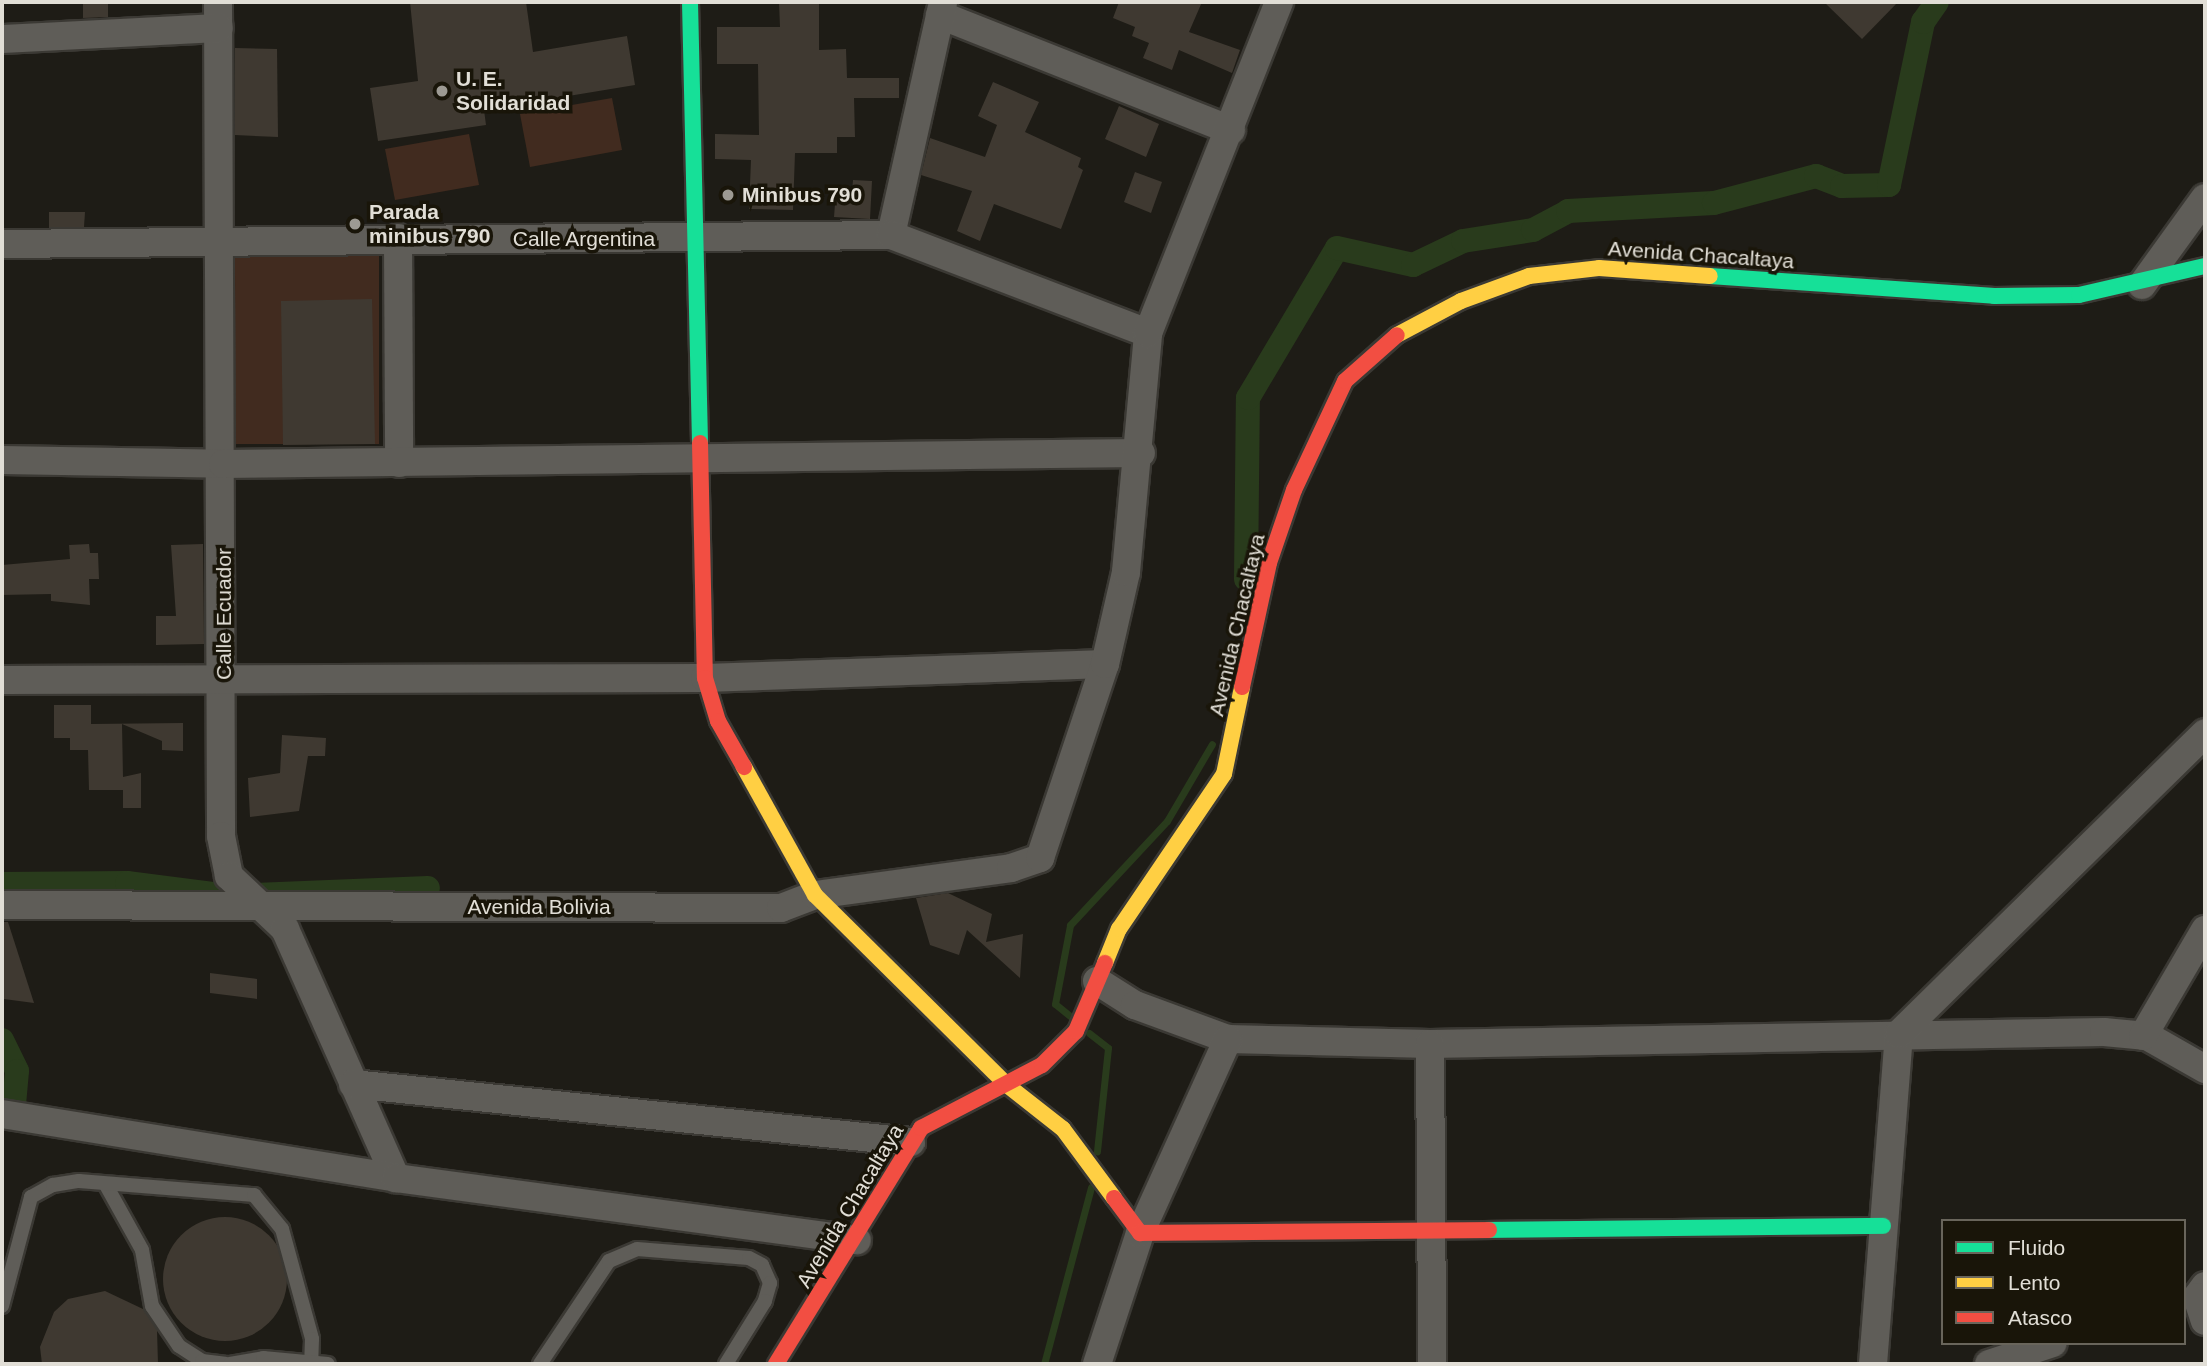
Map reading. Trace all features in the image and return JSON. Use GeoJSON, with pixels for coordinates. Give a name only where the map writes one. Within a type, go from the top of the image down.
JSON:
{"type":"FeatureCollection","features":[{"type":"Feature","properties":{"kind":"street"},"geometry":{"type":"LineString","coordinates":[[690,2],[705,678],[718,721],[815,895],[1007,1085],[1063,1129],[1140,1234]]}},
{"type":"Feature","properties":{"kind":"street"},"geometry":{"type":"LineString","coordinates":[[2,680],[705,678],[1105,664],[1126,572],[1142,453],[1148,333],[1231,130],[1279,2]]}},
{"type":"Feature","properties":{"kind":"street"},"geometry":{"type":"LineString","coordinates":[[891,235],[941,8],[1231,130]]}},
{"type":"Feature","properties":{"kind":"street"},"geometry":{"type":"LineString","coordinates":[[2,39],[219,15]]}},
{"type":"Feature","properties":{"kind":"street","name":"Calle Ecuador"},"geometry":{"type":"LineString","coordinates":[[219,15],[225,678],[221,836],[229,876],[285,929],[396,1178]]}},
{"type":"Feature","properties":{"kind":"street"},"geometry":{"type":"LineString","coordinates":[[2142,285],[2205,198]]}},
{"type":"Feature","properties":{"kind":"street","name":"Calle Argentina"},"geometry":{"type":"LineString","coordinates":[[2,244],[221,238],[694,240],[891,235],[1148,333]]}},
{"type":"Feature","properties":{"kind":"street"},"geometry":{"type":"LineString","coordinates":[[398,238],[399,463]]}},
{"type":"Feature","properties":{"kind":"street","name":"Avenida Chacaltaya"},"geometry":{"type":"LineString","coordinates":[[776,1364],[857,1240],[911,1142],[935,1117],[1007,1085],[1042,1065],[1076,1031],[1119,929],[1224,774],[1269,563],[1294,490],[1345,380],[1386,341],[1461,301],[1529,276],[1599,268],[1994,296],[2142,285],[2205,266]]}},
{"type":"Feature","properties":{"kind":"street"},"geometry":{"type":"LineString","coordinates":[[2,460],[223,464],[399,463],[1142,453]]}},
{"type":"Feature","properties":{"kind":"street","name":"Avenida Bolivia"},"geometry":{"type":"LineString","coordinates":[[2,905],[781,908],[815,895],[1011,868],[1040,858],[1105,664]]}},
{"type":"Feature","properties":{"kind":"street"},"geometry":{"type":"LineString","coordinates":[[1873,1364],[1899,1034],[2205,733]]}},
{"type":"Feature","properties":{"kind":"street"},"geometry":{"type":"LineString","coordinates":[[2143,1036],[2205,930]]}},
{"type":"Feature","properties":{"kind":"street"},"geometry":{"type":"LineString","coordinates":[[1097,981],[1135,1005],[1228,1039],[1430,1044],[1899,1034],[2143,1036],[2205,1069]]}},
{"type":"Feature","properties":{"kind":"street"},"geometry":{"type":"LineString","coordinates":[[1097,1364],[1140,1234],[1228,1039]]}},
{"type":"Feature","properties":{"kind":"street"},"geometry":{"type":"LineString","coordinates":[[1430,1044],[1435,1227],[1432,1364]]}},
{"type":"Feature","properties":{"kind":"street"},"geometry":{"type":"LineString","coordinates":[[353,1084],[911,1142]]}},
{"type":"Feature","properties":{"kind":"street"},"geometry":{"type":"LineString","coordinates":[[2,1114],[396,1178],[857,1240]]}},
{"type":"Feature","properties":{"kind":"street"},"geometry":{"type":"LineString","coordinates":[[1140,1234],[1435,1227],[1883,1226]]}},
{"type":"Feature","properties":{"kind":"street"},"geometry":{"type":"LineString","coordinates":[[1989,1364],[2047,1345]]}},
{"type":"Feature","properties":{"kind":"lane"},"geometry":{"type":"LineString","coordinates":[[2,1306],[31,1197],[53,1185],[106,1185],[254,1195],[282,1229],[312,1339],[311,1362]]}},
{"type":"Feature","properties":{"kind":"lane"},"geometry":{"type":"LineString","coordinates":[[106,1185],[142,1250],[152,1306],[180,1346],[202,1363],[227,1364],[263,1358],[328,1364]]}},
{"type":"Feature","properties":{"kind":"lane","name":"Avenida Chacaltaya"},"geometry":{"type":"LineString","coordinates":[[540,1364],[609,1261],[637,1249],[749,1258],[762,1265],[770,1283],[765,1301],[726,1364]]}},
{"type":"Feature","properties":{"kind":"shaded area"},"geometry":{"type":"Polygon","coordinates":[[[612,98],[622,150],[530,167],[520,114],[612,98]]]}},
{"type":"Feature","properties":{"kind":"shaded area"},"geometry":{"type":"Polygon","coordinates":[[[469,134],[479,185],[395,200],[385,149],[469,134]]]}},
{"type":"Feature","properties":{"kind":"shaded area"},"geometry":{"type":"Polygon","coordinates":[[[233,250],[379,250],[379,444],[233,444],[233,250]]]}},
{"type":"Feature","properties":{"kind":"building"},"geometry":{"type":"Polygon","coordinates":[[[83,2],[108,2],[108,17],[83,18],[83,2]]]}},
{"type":"Feature","properties":{"kind":"building"},"geometry":{"type":"Polygon","coordinates":[[[410,2],[526,2],[533,52],[627,36],[635,85],[484,110],[486,125],[378,141],[370,88],[418,81],[410,2]]]}},
{"type":"Feature","properties":{"kind":"building"},"geometry":{"type":"Polygon","coordinates":[[[779,2],[819,2],[819,50],[846,49],[847,78],[899,78],[899,98],[854,98],[855,137],[837,137],[837,153],[795,153],[793,210],[749,209],[751,160],[715,159],[715,134],[759,135],[758,64],[717,64],[717,27],[780,27],[779,2]]]}},
{"type":"Feature","properties":{"kind":"building"},"geometry":{"type":"Polygon","coordinates":[[[1119,2],[1202,2],[1189,32],[1240,50],[1232,73],[1179,50],[1172,70],[1143,58],[1149,43],[1132,36],[1135,27],[1113,18],[1119,2]]]}},
{"type":"Feature","properties":{"kind":"building"},"geometry":{"type":"Polygon","coordinates":[[[1824,2],[1898,2],[1862,39],[1824,2]]]}},
{"type":"Feature","properties":{"kind":"building"},"geometry":{"type":"Polygon","coordinates":[[[235,48],[277,49],[278,137],[235,135],[235,48]]]}},
{"type":"Feature","properties":{"kind":"building"},"geometry":{"type":"Polygon","coordinates":[[[993,82],[1039,102],[1025,132],[1081,158],[1078,167],[1083,170],[1061,229],[994,204],[980,241],[957,231],[972,191],[921,175],[930,138],[985,157],[997,125],[978,116],[993,82]]]}},
{"type":"Feature","properties":{"kind":"building"},"geometry":{"type":"Polygon","coordinates":[[[1119,106],[1159,124],[1146,157],[1105,139],[1119,106]]]}},
{"type":"Feature","properties":{"kind":"building"},"geometry":{"type":"Polygon","coordinates":[[[1135,172],[1162,182],[1151,213],[1124,202],[1135,172]]]}},
{"type":"Feature","properties":{"kind":"building"},"geometry":{"type":"Polygon","coordinates":[[[853,180],[872,181],[870,219],[834,217],[836,191],[852,192],[853,180]]]}},
{"type":"Feature","properties":{"kind":"building"},"geometry":{"type":"Polygon","coordinates":[[[49,212],[85,212],[84,227],[49,227],[49,212]]]}},
{"type":"Feature","properties":{"kind":"building"},"geometry":{"type":"Polygon","coordinates":[[[372,299],[375,444],[283,445],[281,301],[372,299]]]}},
{"type":"Feature","properties":{"kind":"building"},"geometry":{"type":"Polygon","coordinates":[[[89,544],[90,553],[98,553],[99,579],[89,579],[90,605],[51,601],[51,594],[2,595],[2,565],[70,559],[69,545],[89,544]]]}},
{"type":"Feature","properties":{"kind":"building"},"geometry":{"type":"Polygon","coordinates":[[[203,544],[204,644],[156,645],[156,616],[176,616],[171,545],[203,544]]]}},
{"type":"Feature","properties":{"kind":"building"},"geometry":{"type":"Polygon","coordinates":[[[54,705],[91,705],[91,724],[183,723],[183,751],[162,750],[162,741],[122,724],[123,777],[141,773],[141,808],[123,808],[123,790],[89,790],[88,750],[70,750],[70,738],[54,738],[54,705]]]}},
{"type":"Feature","properties":{"kind":"building"},"geometry":{"type":"Polygon","coordinates":[[[282,735],[326,738],[325,756],[308,756],[299,811],[250,817],[248,778],[280,773],[282,735]]]}},
{"type":"Feature","properties":{"kind":"building"},"geometry":{"type":"Polygon","coordinates":[[[948,893],[992,914],[986,942],[1023,934],[1020,978],[967,930],[959,955],[930,945],[916,898],[948,893]]]}},
{"type":"Feature","properties":{"kind":"building"},"geometry":{"type":"Polygon","coordinates":[[[2,922],[8,922],[34,1003],[4,999],[2,922]]]}},
{"type":"Feature","properties":{"kind":"building"},"geometry":{"type":"Polygon","coordinates":[[[210,973],[257,979],[257,999],[210,993],[210,973]]]}},
{"type":"Feature","properties":{"kind":"building"},"geometry":{"type":"Polygon","coordinates":[[[225,1217],[249,1222],[269,1235],[282,1255],[287,1279],[282,1303],[269,1323],[249,1336],[225,1341],[201,1336],[181,1323],[168,1303],[163,1279],[168,1255],[181,1235],[201,1222],[225,1217]]]}},
{"type":"Feature","properties":{"kind":"building"},"geometry":{"type":"Polygon","coordinates":[[[105,1291],[143,1309],[157,1330],[158,1364],[42,1364],[40,1347],[54,1312],[68,1299],[105,1291]]]}},
{"type":"Feature","properties":{"kind":"waterway"},"geometry":{"type":"LineString","coordinates":[[1246,579],[1248,398],[1337,248],[1413,265],[1463,241],[1533,230],[1568,211],[1714,203],[1816,176],[1842,186],[1889,185],[1923,22],[1937,2]]}},
{"type":"Feature","properties":{"kind":"waterway"},"geometry":{"type":"LineString","coordinates":[[1070,1016],[1055,1004],[1070,925],[1167,821],[1212,744]]}},
{"type":"Feature","properties":{"kind":"waterway"},"geometry":{"type":"LineString","coordinates":[[2,884],[127,883],[228,896],[428,888]]}},
{"type":"Feature","properties":{"kind":"waterway"},"geometry":{"type":"LineString","coordinates":[[1089,1033],[1108,1048],[1097,1151]]}},
{"type":"Feature","properties":{"kind":"waterway"},"geometry":{"type":"LineString","coordinates":[[2,1040],[17,1071],[13,1116]]}},
{"type":"Feature","properties":{"kind":"waterway"},"geometry":{"type":"LineString","coordinates":[[1044,1364],[1091,1187]]}},
{"type":"Feature","properties":{"kind":"traffic: fast"},"geometry":{"type":"LineString","coordinates":[[690,2],[700,443]]}},
{"type":"Feature","properties":{"kind":"traffic: fast"},"geometry":{"type":"LineString","coordinates":[[1710,276],[1994,296],[2079,295],[2205,266]]}},
{"type":"Feature","properties":{"kind":"traffic: fast"},"geometry":{"type":"LineString","coordinates":[[1489,1230],[1883,1226]]}},
{"type":"Feature","properties":{"kind":"traffic: slow"},"geometry":{"type":"LineString","coordinates":[[1397,335],[1461,301],[1529,276],[1599,268],[1710,276]]}},
{"type":"Feature","properties":{"kind":"traffic: slow"},"geometry":{"type":"LineString","coordinates":[[1105,963],[1119,929],[1224,774],[1242,687]]}},
{"type":"Feature","properties":{"kind":"traffic: slow"},"geometry":{"type":"LineString","coordinates":[[744,767],[815,895],[1007,1085],[1063,1129],[1114,1198]]}},
{"type":"Feature","properties":{"kind":"traffic: jam"},"geometry":{"type":"LineString","coordinates":[[1242,687],[1269,563],[1294,490],[1345,381],[1397,335]]}},
{"type":"Feature","properties":{"kind":"traffic: jam"},"geometry":{"type":"LineString","coordinates":[[700,443],[705,678],[718,721],[744,767]]}},
{"type":"Feature","properties":{"kind":"traffic: jam"},"geometry":{"type":"LineString","coordinates":[[776,1364],[921,1128],[1042,1065],[1076,1031],[1105,963]]}},
{"type":"Feature","properties":{"kind":"traffic: jam"},"geometry":{"type":"LineString","coordinates":[[1114,1198],[1140,1233],[1489,1230]]}},
{"type":"Feature","properties":{"kind":"place","name":"U. E. Solidaridad"},"geometry":{"type":"Point","coordinates":[442,91]}},
{"type":"Feature","properties":{"kind":"place","name":"Minibus 790"},"geometry":{"type":"Point","coordinates":[728,195]}},
{"type":"Feature","properties":{"kind":"place","name":"Parada minibus 790"},"geometry":{"type":"Point","coordinates":[355,224]}}]}
